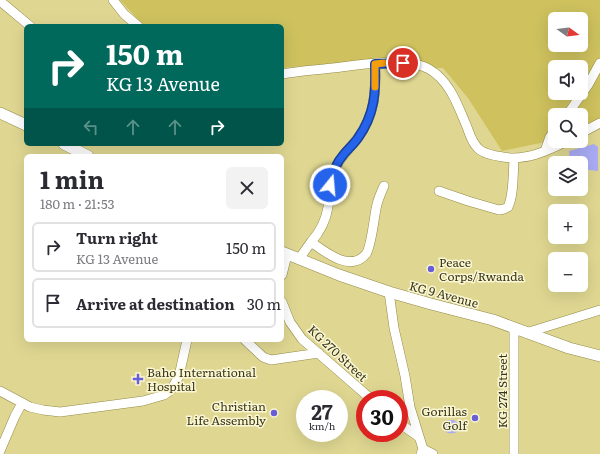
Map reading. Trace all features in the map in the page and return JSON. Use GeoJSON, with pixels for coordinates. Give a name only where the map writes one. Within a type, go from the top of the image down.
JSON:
{"type":"FeatureCollection","features":[{"type":"Feature","properties":{"kind":"main road"},"geometry":{"type":"LineString","coordinates":[[0,113],[24,124]]}},
{"type":"Feature","properties":{"kind":"main road"},"geometry":{"type":"LineString","coordinates":[[68,146],[84,154]]}},
{"type":"Feature","properties":{"kind":"main road","name":"KG 9 Avenue"},"geometry":{"type":"LineString","coordinates":[[285,253],[339,275],[389,292],[493,320],[569,348],[600,356]]}},
{"type":"Feature","properties":{"kind":"street"},"geometry":{"type":"LineString","coordinates":[[113,0],[124,14],[136,24]]}},
{"type":"Feature","properties":{"kind":"street"},"geometry":{"type":"LineString","coordinates":[[0,1],[28,24]]}},
{"type":"Feature","properties":{"kind":"street"},"geometry":{"type":"LineString","coordinates":[[572,108],[588,85],[600,63]]}},
{"type":"Feature","properties":{"kind":"street"},"geometry":{"type":"LineString","coordinates":[[284,74],[375,64],[413,64],[429,69],[441,78],[456,101],[473,142],[482,151],[495,156],[514,159],[527,157],[552,148]]}},
{"type":"Feature","properties":{"kind":"street"},"geometry":{"type":"LineString","coordinates":[[299,259],[318,234],[323,223],[332,177],[336,165],[357,139],[370,116],[375,94],[375,64]]}},
{"type":"Feature","properties":{"kind":"street"},"geometry":{"type":"LineString","coordinates":[[588,130],[600,123]]}},
{"type":"Feature","properties":{"kind":"street"},"geometry":{"type":"LineString","coordinates":[[545,151],[548,143]]}},
{"type":"Feature","properties":{"kind":"street"},"geometry":{"type":"LineString","coordinates":[[439,191],[498,210],[504,209],[508,207],[511,199],[514,159]]}},
{"type":"Feature","properties":{"kind":"street"},"geometry":{"type":"LineString","coordinates":[[311,242],[342,261],[351,262],[359,260],[366,254],[369,246],[376,207],[384,186]]}},
{"type":"Feature","properties":{"kind":"street"},"geometry":{"type":"LineString","coordinates":[[389,292],[394,328],[405,376],[410,407],[420,437],[422,452],[433,454]]}},
{"type":"Feature","properties":{"kind":"street","name":"KG 270 Street"},"geometry":{"type":"LineString","coordinates":[[284,307],[290,322],[302,339],[360,390]]}},
{"type":"Feature","properties":{"kind":"street"},"geometry":{"type":"LineString","coordinates":[[526,333],[600,310]]}},
{"type":"Feature","properties":{"kind":"street","name":"KG 274 Street"},"geometry":{"type":"LineString","coordinates":[[514,328],[514,454]]}},
{"type":"Feature","properties":{"kind":"street"},"geometry":{"type":"LineString","coordinates":[[0,392],[22,403],[43,410],[60,412],[143,401],[164,395],[171,390],[179,376],[187,342]]}},
{"type":"Feature","properties":{"kind":"street"},"geometry":{"type":"LineString","coordinates":[[247,342],[263,357],[271,360],[319,353]]}},
{"type":"Feature","properties":{"kind":"street"},"geometry":{"type":"LineString","coordinates":[[0,450],[22,403]]}},
{"type":"Feature","properties":{"kind":"street"},"geometry":{"type":"LineString","coordinates":[[408,429],[420,437]]}},
{"type":"Feature","properties":{"kind":"shaded area"},"geometry":{"type":"Polygon","coordinates":[[[120,0],[600,0],[600,118],[588,124],[588,108],[548,108],[548,141],[502,151],[468,98],[443,68],[302,66],[284,68],[284,24],[142,24],[120,0]]]}},
{"type":"Feature","properties":{"kind":"water"},"geometry":{"type":"Polygon","coordinates":[[[594,144],[598,147],[598,171],[588,170],[588,156],[569,156],[569,151],[580,148],[588,148],[588,146],[594,144]]]}},
{"type":"Feature","properties":{"kind":"water"},"geometry":{"type":"Polygon","coordinates":[[[447,420],[463,422],[465,423],[466,428],[455,433],[446,432],[444,426],[447,420]]]}},
{"type":"Feature","properties":{"kind":"slow traffic"},"geometry":{"type":"LineString","coordinates":[[375,87],[375,64],[384,63]]}},
{"type":"Feature","properties":{"kind":"place","name":"Peace Corps/Rwanda"},"geometry":{"type":"Point","coordinates":[431,269]}},
{"type":"Feature","properties":{"kind":"place","name":"Baho International Hospital"},"geometry":{"type":"Point","coordinates":[138,379]}},
{"type":"Feature","properties":{"kind":"place","name":"Christian Life Assembly"},"geometry":{"type":"Point","coordinates":[274,413]}},
{"type":"Feature","properties":{"kind":"place","name":"Gorillas Golf"},"geometry":{"type":"Point","coordinates":[475,418]}},
{"type":"Feature","properties":{"kind":"route"},"geometry":{"type":"LineString","coordinates":[[330,185],[336,165],[357,139],[367,123],[373,108],[376,83],[375,64],[403,63]]}}]}
